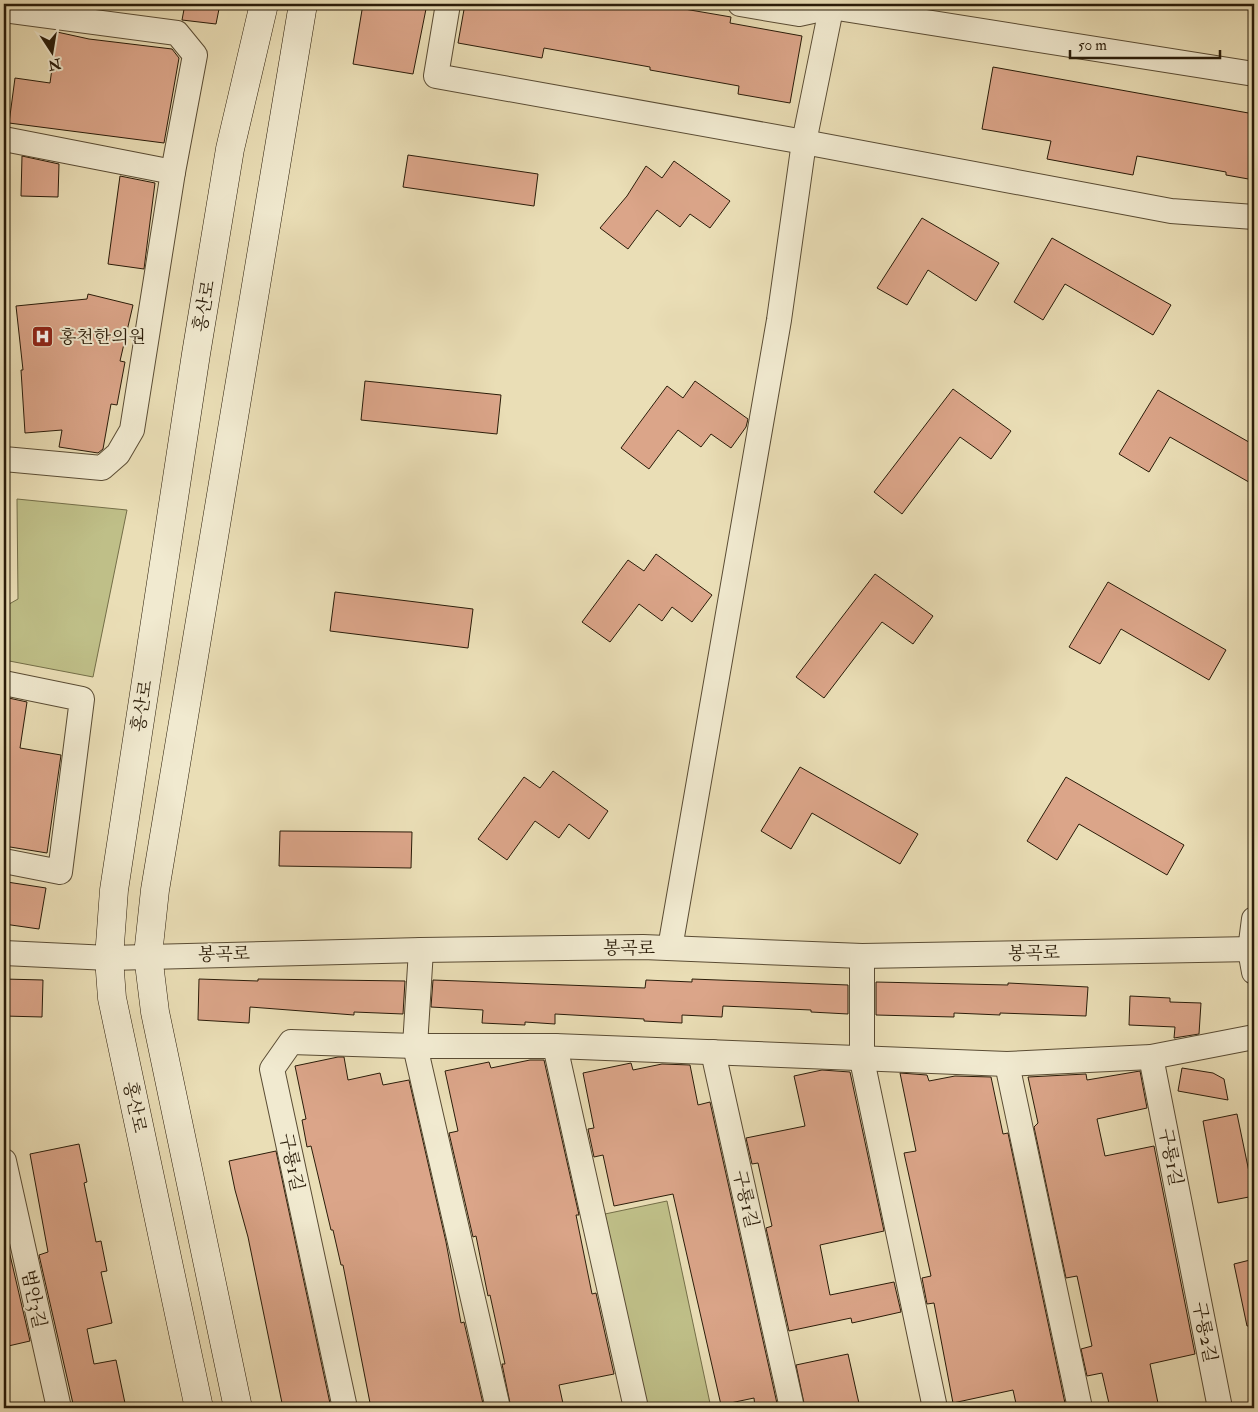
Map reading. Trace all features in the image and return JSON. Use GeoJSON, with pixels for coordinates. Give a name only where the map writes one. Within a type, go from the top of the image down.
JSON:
{"type":"FeatureCollection","features":[{"type":"Feature","properties":{"kind":"street"},"geometry":{"type":"LineString","coordinates":[[448,4],[436,76],[804,142],[1171,211],[1254,217]]}},
{"type":"Feature","properties":{"kind":"street"},"geometry":{"type":"LineString","coordinates":[[740,4],[799,14],[830,5],[1254,74]]}},
{"type":"Feature","properties":{"kind":"street","name":"홍산로"},"geometry":{"type":"LineString","coordinates":[[199,1408],[112,998],[108,958],[114,890],[196,354],[230,149],[257,5]]}},
{"type":"Feature","properties":{"kind":"street"},"geometry":{"type":"LineString","coordinates":[[670,948],[778,330],[804,142],[830,5]]}},
{"type":"Feature","properties":{"kind":"street"},"geometry":{"type":"LineString","coordinates":[[238,1408],[162,1052],[148,955],[155,890],[309,6]]}},
{"type":"Feature","properties":{"kind":"street"},"geometry":{"type":"LineString","coordinates":[[4,10],[178,33],[195,55],[173,172],[132,430],[118,454],[102,468],[4,459]]}},
{"type":"Feature","properties":{"kind":"street"},"geometry":{"type":"LineString","coordinates":[[4,138],[173,172]]}},
{"type":"Feature","properties":{"kind":"street"},"geometry":{"type":"LineString","coordinates":[[4,683],[82,699],[60,872],[4,862]]}},
{"type":"Feature","properties":{"kind":"street"},"geometry":{"type":"LineString","coordinates":[[1253,957],[1254,919]]}},
{"type":"Feature","properties":{"kind":"street","name":"봉곡로"},"geometry":{"type":"LineString","coordinates":[[4,952],[108,958],[148,955],[421,950],[670,948],[862,956],[1253,957]]}},
{"type":"Feature","properties":{"kind":"street"},"geometry":{"type":"LineString","coordinates":[[421,950],[415,1046],[498,1408]]}},
{"type":"Feature","properties":{"kind":"street"},"geometry":{"type":"LineString","coordinates":[[862,956],[862,1060],[935,1408]]}},
{"type":"Feature","properties":{"kind":"street","name":"구룡1길"},"geometry":{"type":"LineString","coordinates":[[345,1408],[272,1069],[291,1042],[415,1046],[555,1046],[862,1060],[1007,1064],[1151,1057],[1254,1037]]}},
{"type":"Feature","properties":{"kind":"street"},"geometry":{"type":"LineString","coordinates":[[555,1046],[636,1408]]}},
{"type":"Feature","properties":{"kind":"street","name":"구룡1길"},"geometry":{"type":"LineString","coordinates":[[713,1052],[792,1408]]}},
{"type":"Feature","properties":{"kind":"street","name":"구룡1길"},"geometry":{"type":"LineString","coordinates":[[1151,1057],[1190,1256]]}},
{"type":"Feature","properties":{"kind":"street"},"geometry":{"type":"LineString","coordinates":[[1007,1064],[1080,1408]]}},
{"type":"Feature","properties":{"kind":"street","name":"범안3길"},"geometry":{"type":"LineString","coordinates":[[4,1161],[58,1408]]}},
{"type":"Feature","properties":{"kind":"street","name":"구룡2길"},"geometry":{"type":"LineString","coordinates":[[1190,1256],[1220,1408]]}},
{"type":"Feature","properties":{"kind":"green space"},"geometry":{"type":"Polygon","coordinates":[[[17,499],[127,510],[93,677],[4,660],[4,607],[18,599],[17,499]]]}},
{"type":"Feature","properties":{"kind":"green space"},"geometry":{"type":"Polygon","coordinates":[[[667,1201],[711,1408],[647,1408],[605,1214],[667,1201]]]}},
{"type":"Feature","properties":{"kind":"building"},"geometry":{"type":"Polygon","coordinates":[[[185,4],[220,4],[216,24],[182,20],[185,4]]]}},
{"type":"Feature","properties":{"kind":"building"},"geometry":{"type":"Polygon","coordinates":[[[363,4],[427,4],[413,74],[353,64],[363,4]]]}},
{"type":"Feature","properties":{"kind":"building"},"geometry":{"type":"Polygon","coordinates":[[[465,4],[633,4],[661,9],[661,5],[731,17],[730,23],[802,36],[790,103],[738,94],[739,86],[650,70],[650,67],[544,48],[542,58],[458,43],[465,4]]]}},
{"type":"Feature","properties":{"kind":"building"},"geometry":{"type":"Polygon","coordinates":[[[57,32],[89,39],[172,49],[179,58],[164,143],[9,123],[15,78],[50,83],[57,32]]]}},
{"type":"Feature","properties":{"kind":"building"},"geometry":{"type":"Polygon","coordinates":[[[993,67],[1254,114],[1254,180],[1226,175],[1226,172],[1137,156],[1133,175],[1047,159],[1051,141],[982,129],[993,67]]]}},
{"type":"Feature","properties":{"kind":"building"},"geometry":{"type":"Polygon","coordinates":[[[408,155],[538,174],[534,206],[403,187],[408,155]]]}},
{"type":"Feature","properties":{"kind":"building"},"geometry":{"type":"Polygon","coordinates":[[[22,156],[59,164],[58,197],[21,196],[22,156]]]}},
{"type":"Feature","properties":{"kind":"building"},"geometry":{"type":"Polygon","coordinates":[[[674,161],[730,201],[710,228],[690,214],[680,227],[657,210],[628,249],[600,228],[627,196],[646,166],[662,178],[674,161]]]}},
{"type":"Feature","properties":{"kind":"building"},"geometry":{"type":"Polygon","coordinates":[[[120,176],[155,183],[144,269],[108,264],[120,176]]]}},
{"type":"Feature","properties":{"kind":"building"},"geometry":{"type":"Polygon","coordinates":[[[922,218],[999,263],[976,301],[928,270],[907,305],[877,288],[922,218]]]}},
{"type":"Feature","properties":{"kind":"building"},"geometry":{"type":"Polygon","coordinates":[[[1052,238],[1171,305],[1153,335],[1065,284],[1043,320],[1014,302],[1052,238]]]}},
{"type":"Feature","properties":{"kind":"building"},"geometry":{"type":"Polygon","coordinates":[[[88,294],[133,305],[120,361],[125,362],[117,405],[111,404],[103,449],[98,453],[59,447],[62,430],[25,433],[21,370],[23,370],[16,306],[87,299],[88,294]]]}},
{"type":"Feature","properties":{"kind":"building"},"geometry":{"type":"Polygon","coordinates":[[[365,381],[501,395],[497,434],[361,420],[365,381]]]}},
{"type":"Feature","properties":{"kind":"building"},"geometry":{"type":"Polygon","coordinates":[[[695,381],[748,419],[746,427],[731,448],[711,434],[701,447],[678,430],[649,469],[621,448],[667,386],[683,398],[695,381]]]}},
{"type":"Feature","properties":{"kind":"building"},"geometry":{"type":"Polygon","coordinates":[[[953,389],[1011,431],[991,459],[960,437],[902,514],[874,492],[953,389]]]}},
{"type":"Feature","properties":{"kind":"building"},"geometry":{"type":"Polygon","coordinates":[[[1158,390],[1254,445],[1254,485],[1170,437],[1149,472],[1119,454],[1158,390]]]}},
{"type":"Feature","properties":{"kind":"building"},"geometry":{"type":"Polygon","coordinates":[[[656,554],[712,595],[692,622],[672,607],[662,621],[639,604],[610,642],[582,622],[628,560],[644,571],[656,554]]]}},
{"type":"Feature","properties":{"kind":"building"},"geometry":{"type":"Polygon","coordinates":[[[875,574],[933,616],[913,644],[882,622],[824,698],[796,677],[875,574]]]}},
{"type":"Feature","properties":{"kind":"building"},"geometry":{"type":"Polygon","coordinates":[[[1108,582],[1226,650],[1209,680],[1121,629],[1100,664],[1069,647],[1108,582]]]}},
{"type":"Feature","properties":{"kind":"building"},"geometry":{"type":"Polygon","coordinates":[[[335,592],[473,609],[468,648],[330,631],[335,592]]]}},
{"type":"Feature","properties":{"kind":"building"},"geometry":{"type":"Polygon","coordinates":[[[4,697],[27,702],[20,748],[61,755],[47,853],[4,846],[4,697]]]}},
{"type":"Feature","properties":{"kind":"building"},"geometry":{"type":"Polygon","coordinates":[[[800,767],[918,834],[900,864],[812,813],[791,849],[761,831],[800,767]]]}},
{"type":"Feature","properties":{"kind":"building"},"geometry":{"type":"Polygon","coordinates":[[[553,771],[608,811],[589,839],[569,824],[559,838],[535,821],[507,860],[478,839],[524,777],[540,788],[553,771]]]}},
{"type":"Feature","properties":{"kind":"building"},"geometry":{"type":"Polygon","coordinates":[[[1066,777],[1184,845],[1167,875],[1079,824],[1057,860],[1027,841],[1066,777]]]}},
{"type":"Feature","properties":{"kind":"building"},"geometry":{"type":"Polygon","coordinates":[[[280,831],[412,832],[411,868],[279,866],[280,831]]]}},
{"type":"Feature","properties":{"kind":"building"},"geometry":{"type":"Polygon","coordinates":[[[7,882],[46,888],[39,929],[4,924],[7,882]]]}},
{"type":"Feature","properties":{"kind":"building"},"geometry":{"type":"Polygon","coordinates":[[[4,979],[43,980],[42,1017],[4,1016],[4,979]]]}},
{"type":"Feature","properties":{"kind":"building"},"geometry":{"type":"Polygon","coordinates":[[[199,979],[405,981],[403,1014],[354,1012],[354,1015],[250,1007],[249,1023],[198,1020],[199,979]]]}},
{"type":"Feature","properties":{"kind":"building"},"geometry":{"type":"Polygon","coordinates":[[[692,979],[848,985],[848,1014],[811,1012],[811,1010],[723,1006],[722,1017],[682,1015],[682,1023],[555,1014],[555,1024],[525,1022],[525,1025],[482,1023],[483,1010],[431,1007],[433,980],[645,988],[646,980],[692,982],[692,979]]]}},
{"type":"Feature","properties":{"kind":"building"},"geometry":{"type":"Polygon","coordinates":[[[876,982],[1008,985],[1008,983],[1088,987],[1086,1016],[1000,1013],[1000,1015],[954,1013],[954,1017],[876,1015],[876,982]]]}},
{"type":"Feature","properties":{"kind":"building"},"geometry":{"type":"Polygon","coordinates":[[[1130,996],[1170,998],[1170,1002],[1201,1003],[1199,1034],[1174,1038],[1175,1027],[1129,1025],[1130,996]]]}},
{"type":"Feature","properties":{"kind":"building"},"geometry":{"type":"Polygon","coordinates":[[[344,1057],[348,1080],[380,1073],[383,1085],[409,1080],[446,1242],[461,1323],[464,1322],[484,1408],[371,1408],[343,1265],[341,1265],[333,1230],[331,1230],[311,1146],[307,1147],[302,1120],[306,1119],[295,1066],[344,1057]]]}},
{"type":"Feature","properties":{"kind":"building"},"geometry":{"type":"Polygon","coordinates":[[[530,1060],[544,1060],[579,1215],[576,1215],[592,1294],[596,1293],[614,1374],[559,1385],[564,1408],[511,1408],[502,1364],[505,1364],[490,1295],[488,1296],[476,1236],[473,1237],[449,1133],[458,1131],[445,1071],[489,1062],[491,1068],[530,1060]]]}},
{"type":"Feature","properties":{"kind":"building"},"geometry":{"type":"Polygon","coordinates":[[[631,1063],[633,1070],[662,1064],[690,1065],[698,1105],[710,1102],[778,1408],[755,1408],[754,1398],[721,1405],[673,1194],[614,1206],[603,1155],[594,1157],[588,1129],[594,1128],[583,1073],[631,1063]]]}},
{"type":"Feature","properties":{"kind":"building"},"geometry":{"type":"Polygon","coordinates":[[[1182,1068],[1213,1073],[1224,1079],[1228,1100],[1178,1091],[1182,1068]]]}},
{"type":"Feature","properties":{"kind":"building"},"geometry":{"type":"Polygon","coordinates":[[[822,1070],[850,1072],[884,1231],[820,1245],[830,1295],[894,1282],[901,1312],[852,1323],[851,1318],[789,1331],[766,1228],[772,1226],[758,1163],[752,1164],[746,1138],[805,1126],[794,1076],[822,1070]]]}},
{"type":"Feature","properties":{"kind":"building"},"geometry":{"type":"Polygon","coordinates":[[[1140,1071],[1147,1108],[1097,1119],[1105,1156],[1154,1146],[1195,1354],[1150,1364],[1159,1408],[1110,1408],[1102,1373],[1087,1376],[1081,1349],[1092,1346],[1077,1276],[1066,1278],[1034,1127],[1038,1123],[1028,1077],[1086,1074],[1087,1080],[1140,1071]]]}},
{"type":"Feature","properties":{"kind":"building"},"geometry":{"type":"Polygon","coordinates":[[[900,1073],[927,1075],[929,1081],[955,1076],[991,1077],[1003,1134],[1008,1133],[1066,1408],[1017,1408],[1013,1390],[953,1403],[934,1303],[927,1304],[922,1278],[931,1276],[904,1153],[916,1151],[900,1073]]]}},
{"type":"Feature","properties":{"kind":"building"},"geometry":{"type":"Polygon","coordinates":[[[1237,1114],[1254,1196],[1218,1203],[1203,1121],[1237,1114]]]}},
{"type":"Feature","properties":{"kind":"building"},"geometry":{"type":"Polygon","coordinates":[[[79,1144],[87,1182],[84,1183],[96,1242],[101,1241],[107,1271],[101,1272],[112,1323],[87,1329],[94,1364],[116,1360],[126,1408],[74,1408],[39,1255],[48,1252],[30,1154],[79,1144]]]}},
{"type":"Feature","properties":{"kind":"building"},"geometry":{"type":"Polygon","coordinates":[[[276,1151],[331,1408],[283,1408],[248,1237],[235,1190],[229,1161],[276,1151]]]}},
{"type":"Feature","properties":{"kind":"building"},"geometry":{"type":"Polygon","coordinates":[[[4,1229],[30,1341],[4,1347],[4,1229]]]}},
{"type":"Feature","properties":{"kind":"building"},"geometry":{"type":"Polygon","coordinates":[[[1254,1259],[1254,1326],[1247,1326],[1234,1264],[1254,1259]]]}},
{"type":"Feature","properties":{"kind":"building"},"geometry":{"type":"Polygon","coordinates":[[[848,1354],[860,1408],[805,1408],[796,1365],[848,1354]]]}},
{"type":"Feature","properties":{"kind":"place","name":"홍천한의원"},"geometry":{"type":"Point","coordinates":[43,337]}}]}
